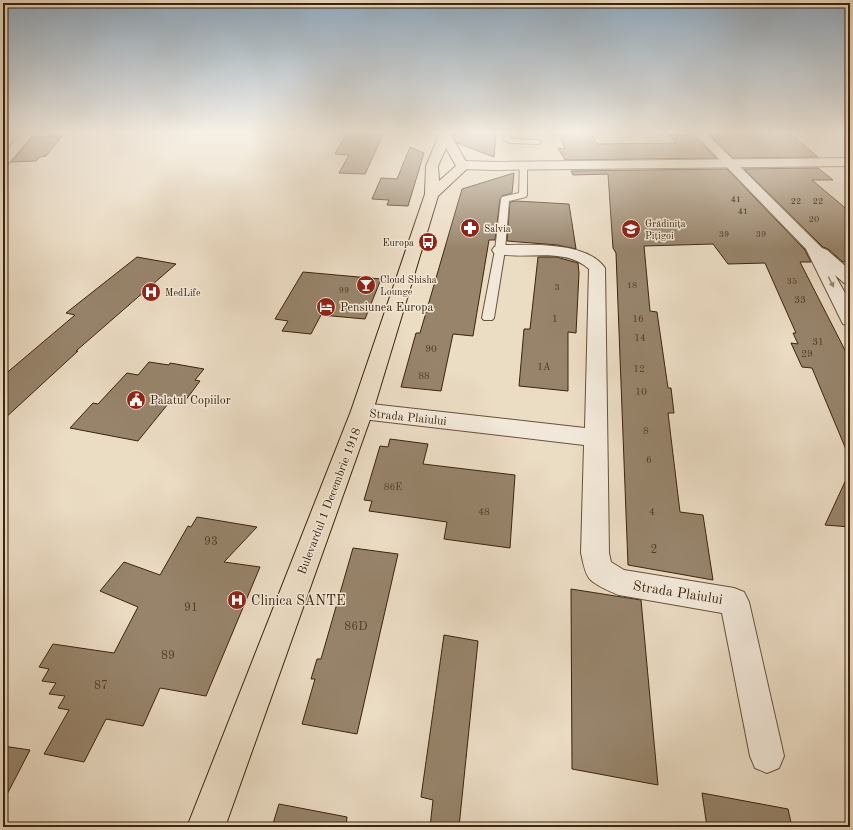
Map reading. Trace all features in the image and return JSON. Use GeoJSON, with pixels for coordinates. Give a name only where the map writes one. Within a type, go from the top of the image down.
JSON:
{"type":"FeatureCollection","features":[{"type":"Feature","properties":{"kind":"main road","name":"Bulevardul 1 Decembrie 1918"},"geometry":{"type":"LineString","coordinates":[[206,827],[362,411],[432,194],[433,172]]}},
{"type":"Feature","properties":{"kind":"main road"},"geometry":{"type":"LineString","coordinates":[[432,194],[455,172]]}},
{"type":"Feature","properties":{"kind":"street"},"geometry":{"type":"LineString","coordinates":[[740,172],[813,247],[850,279]]}},
{"type":"Feature","properties":{"kind":"street"},"geometry":{"type":"LineString","coordinates":[[813,247],[850,320]]}},
{"type":"Feature","properties":{"kind":"street","name":"Strada Plaiului"},"geometry":{"type":"LineString","coordinates":[[500,250],[531,250],[569,254],[588,260],[598,268],[595,552],[599,570],[618,582],[734,602],[767,756]]}},
{"type":"Feature","properties":{"kind":"street","name":"Strada Plaiului"},"geometry":{"type":"LineString","coordinates":[[362,411],[597,438]]}},
{"type":"Feature","properties":{"kind":"lane"},"geometry":{"type":"LineString","coordinates":[[488,318],[500,250],[505,199],[523,195],[523,172]]}},
{"type":"Feature","properties":{"kind":"building"},"geometry":{"type":"Polygon","coordinates":[[[340,172],[366,172],[365,174],[339,173],[340,172]]]}},
{"type":"Feature","properties":{"kind":"building"},"geometry":{"type":"Polygon","coordinates":[[[400,172],[418,172],[408,206],[387,205],[389,200],[372,199],[381,178],[397,179],[400,172]]]}},
{"type":"Feature","properties":{"kind":"building"},"geometry":{"type":"Polygon","coordinates":[[[571,172],[730,172],[805,250],[811,262],[800,262],[850,360],[850,459],[812,368],[802,367],[791,343],[798,344],[793,333],[796,333],[765,263],[728,264],[713,244],[644,246],[650,311],[657,312],[668,388],[671,388],[674,413],[668,413],[680,512],[703,515],[713,580],[628,565],[616,253],[613,248],[608,174],[573,175],[571,172]]]}},
{"type":"Feature","properties":{"kind":"building"},"geometry":{"type":"Polygon","coordinates":[[[747,172],[823,172],[833,180],[812,180],[850,212],[850,261],[843,262],[828,249],[823,247],[747,172]]]}},
{"type":"Feature","properties":{"kind":"building"},"geometry":{"type":"Polygon","coordinates":[[[514,173],[512,193],[502,196],[500,199],[495,240],[489,240],[473,336],[453,334],[441,391],[401,387],[416,333],[420,333],[462,189],[514,173]]]}},
{"type":"Feature","properties":{"kind":"building"},"geometry":{"type":"Polygon","coordinates":[[[516,201],[569,204],[576,249],[557,245],[507,241],[510,202],[516,201]]]}},
{"type":"Feature","properties":{"kind":"building"},"geometry":{"type":"Polygon","coordinates":[[[137,257],[176,264],[76,351],[78,351],[3,420],[3,376],[75,315],[66,313],[137,257]]]}},
{"type":"Feature","properties":{"kind":"building"},"geometry":{"type":"Polygon","coordinates":[[[538,257],[556,257],[578,263],[579,273],[576,333],[568,332],[568,391],[519,386],[524,329],[530,329],[538,257]]]}},
{"type":"Feature","properties":{"kind":"building"},"geometry":{"type":"Polygon","coordinates":[[[303,272],[381,279],[365,319],[321,315],[311,334],[282,331],[288,321],[275,319],[303,272]]]}},
{"type":"Feature","properties":{"kind":"building","name":"Palatul Copiilor"},"geometry":{"type":"Polygon","coordinates":[[[149,362],[169,365],[170,363],[204,369],[195,380],[200,381],[185,401],[172,399],[138,441],[70,428],[93,403],[98,404],[127,373],[138,375],[149,362]]]}},
{"type":"Feature","properties":{"kind":"building"},"geometry":{"type":"Polygon","coordinates":[[[390,439],[428,444],[423,464],[515,475],[510,548],[444,539],[447,522],[369,511],[372,501],[364,500],[380,446],[388,447],[390,439]]]}},
{"type":"Feature","properties":{"kind":"building"},"geometry":{"type":"Polygon","coordinates":[[[850,471],[850,527],[825,525],[850,471]]]}},
{"type":"Feature","properties":{"kind":"building"},"geometry":{"type":"Polygon","coordinates":[[[197,517],[257,527],[224,562],[260,567],[206,696],[160,688],[143,726],[106,719],[84,762],[44,754],[69,710],[58,708],[65,696],[49,694],[56,683],[42,681],[49,669],[39,667],[53,644],[114,653],[138,607],[100,591],[124,562],[160,575],[188,526],[191,527],[197,517]]]}},
{"type":"Feature","properties":{"kind":"building"},"geometry":{"type":"Polygon","coordinates":[[[353,548],[398,554],[357,734],[302,724],[315,679],[311,679],[317,659],[321,659],[353,548]]]}},
{"type":"Feature","properties":{"kind":"building"},"geometry":{"type":"Polygon","coordinates":[[[571,589],[641,600],[658,785],[572,769],[571,589]]]}},
{"type":"Feature","properties":{"kind":"building"},"geometry":{"type":"Polygon","coordinates":[[[444,635],[478,641],[459,827],[430,827],[433,800],[421,797],[444,635]]]}},
{"type":"Feature","properties":{"kind":"building"},"geometry":{"type":"Polygon","coordinates":[[[3,746],[30,750],[3,802],[3,746]]]}},
{"type":"Feature","properties":{"kind":"building"},"geometry":{"type":"Polygon","coordinates":[[[702,793],[788,809],[792,827],[707,827],[702,793]]]}},
{"type":"Feature","properties":{"kind":"building"},"geometry":{"type":"Polygon","coordinates":[[[279,804],[347,817],[346,827],[272,827],[279,804]]]}},
{"type":"Feature","properties":{"kind":"place","name":"Salvia"},"geometry":{"type":"Point","coordinates":[470,228]}},
{"type":"Feature","properties":{"kind":"place","name":"Grădinița Pițigoi"},"geometry":{"type":"Point","coordinates":[631,229]}},
{"type":"Feature","properties":{"kind":"place","name":"Europa"},"geometry":{"type":"Point","coordinates":[428,242]}},
{"type":"Feature","properties":{"kind":"place","name":"Cloud Shisha Lounge"},"geometry":{"type":"Point","coordinates":[366,285]}},
{"type":"Feature","properties":{"kind":"place","name":"MedLife"},"geometry":{"type":"Point","coordinates":[151,292]}},
{"type":"Feature","properties":{"kind":"place","name":"Pensiunea Europa"},"geometry":{"type":"Point","coordinates":[326,307]}},
{"type":"Feature","properties":{"kind":"place","name":"Palatul Copiilor"},"geometry":{"type":"Point","coordinates":[136,400]}},
{"type":"Feature","properties":{"kind":"place","name":"Clinica SANTE"},"geometry":{"type":"Point","coordinates":[237,600]}}]}
